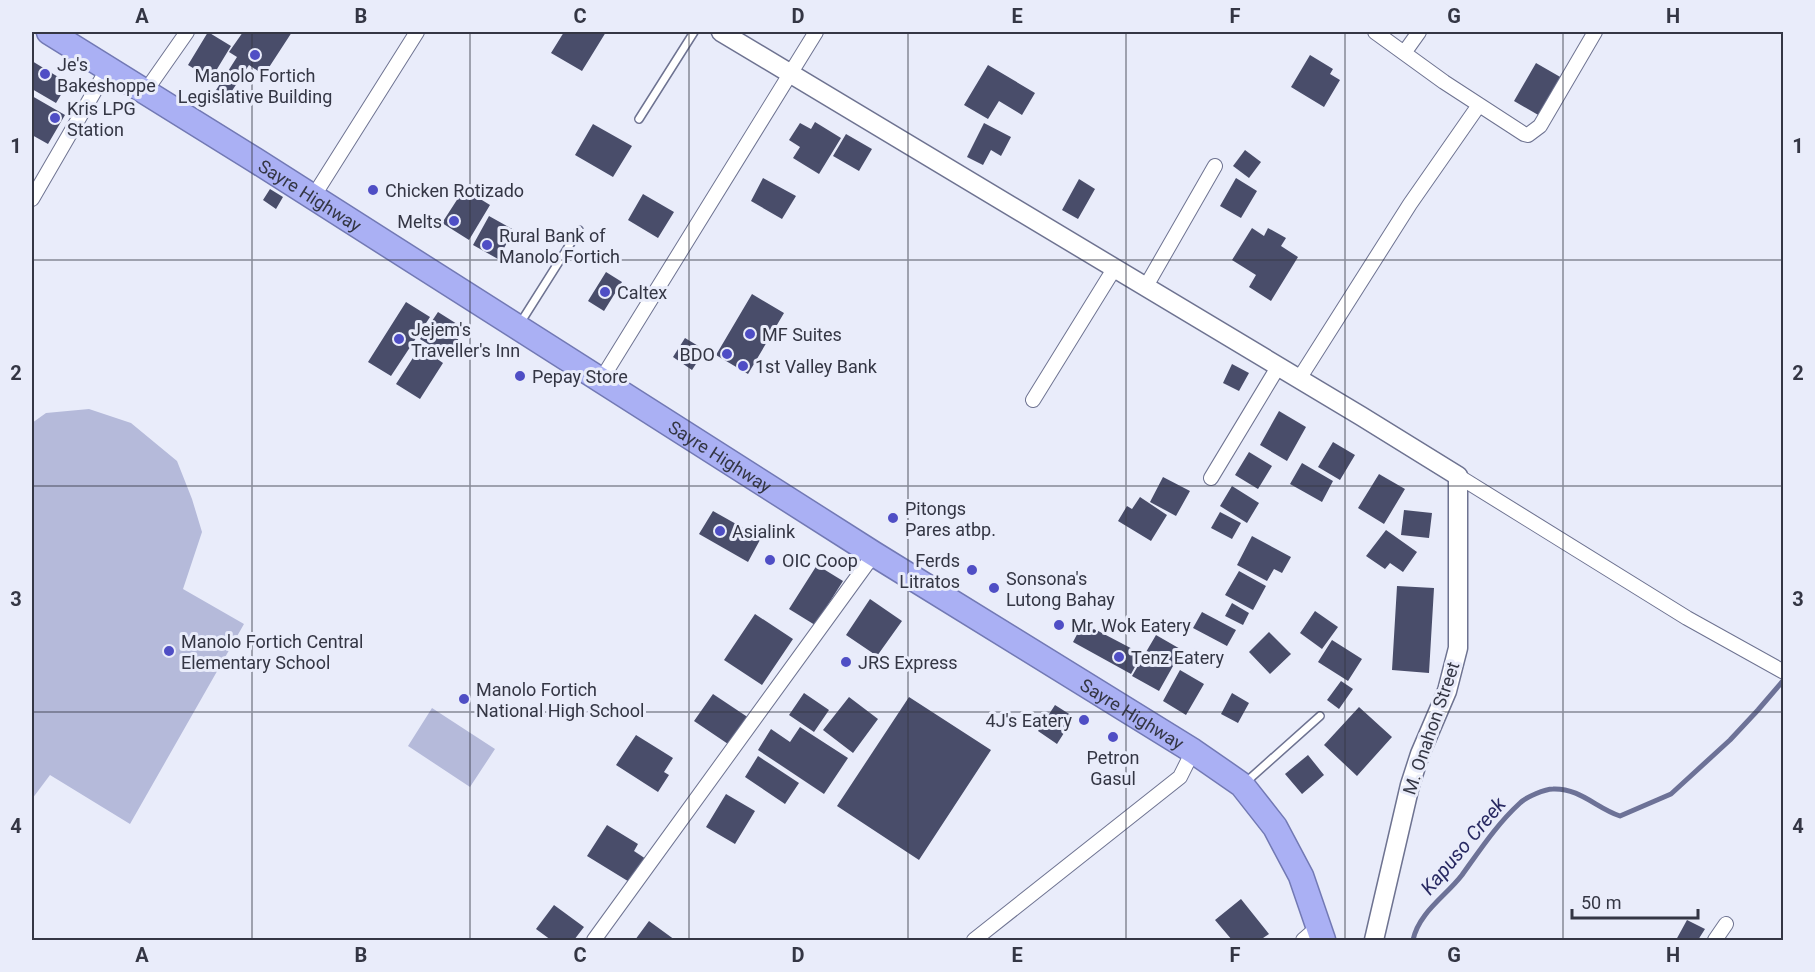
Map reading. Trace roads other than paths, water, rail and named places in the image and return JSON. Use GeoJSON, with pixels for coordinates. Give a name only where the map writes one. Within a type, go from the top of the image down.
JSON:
{"type":"FeatureCollection","features":[{"type":"Feature","properties":{"kind":"highway","name":"Sayre Highway"},"geometry":{"type":"LineString","coordinates":[[49,32],[314,197],[874,554],[1193,751],[1242,786],[1275,827],[1301,876],[1315,936]]}},
{"type":"Feature","properties":{"kind":"street"},"geometry":{"type":"LineString","coordinates":[[145,92],[186,32]]}},
{"type":"Feature","properties":{"kind":"street"},"geometry":{"type":"LineString","coordinates":[[314,197],[417,32]]}},
{"type":"Feature","properties":{"kind":"street"},"geometry":{"type":"LineString","coordinates":[[721,32],[1299,379],[1687,618],[1784,672]]}},
{"type":"Feature","properties":{"kind":"street"},"geometry":{"type":"LineString","coordinates":[[601,380],[816,32]]}},
{"type":"Feature","properties":{"kind":"street"},"geometry":{"type":"LineString","coordinates":[[1375,32],[1479,105],[1528,135],[1540,126],[1594,32]]}},
{"type":"Feature","properties":{"kind":"street"},"geometry":{"type":"LineString","coordinates":[[1404,53],[1419,32]]}},
{"type":"Feature","properties":{"kind":"street"},"geometry":{"type":"LineString","coordinates":[[32,199],[108,68]]}},
{"type":"Feature","properties":{"kind":"street"},"geometry":{"type":"LineString","coordinates":[[1299,379],[1410,204],[1479,105]]}},
{"type":"Feature","properties":{"kind":"street"},"geometry":{"type":"LineString","coordinates":[[1145,288],[1215,166]]}},
{"type":"Feature","properties":{"kind":"street"},"geometry":{"type":"LineString","coordinates":[[1033,400],[1114,269]]}},
{"type":"Feature","properties":{"kind":"street"},"geometry":{"type":"LineString","coordinates":[[1211,478],[1278,367]]}},
{"type":"Feature","properties":{"kind":"street","name":"M. Onahon Street"},"geometry":{"type":"LineString","coordinates":[[1374,940],[1410,785],[1420,754],[1447,691],[1458,648],[1458,476]]}},
{"type":"Feature","properties":{"kind":"street"},"geometry":{"type":"LineString","coordinates":[[594,940],[874,554]]}},
{"type":"Feature","properties":{"kind":"street"},"geometry":{"type":"LineString","coordinates":[[974,940],[1180,777],[1193,751]]}},
{"type":"Feature","properties":{"kind":"street"},"geometry":{"type":"LineString","coordinates":[[1714,940],[1726,924]]}},
{"type":"Feature","properties":{"kind":"lane"},"geometry":{"type":"LineString","coordinates":[[639,119],[694,32]]}},
{"type":"Feature","properties":{"kind":"lane"},"geometry":{"type":"LineString","coordinates":[[518,327],[579,230]]}},
{"type":"Feature","properties":{"kind":"lane"},"geometry":{"type":"LineString","coordinates":[[1242,786],[1320,716]]}},
{"type":"Feature","properties":{"kind":"waterway","name":"Kapuso Creek"},"geometry":{"type":"LineString","coordinates":[[1413,940],[1416,930],[1427,913],[1456,883],[1496,828],[1523,801],[1545,790],[1563,790],[1580,795],[1620,816],[1671,794],[1730,740],[1782,682]]}},
{"type":"Feature","properties":{"kind":"place","name":"Manolo Fortich Legislative Building"},"geometry":{"type":"Point","coordinates":[255,55]}},
{"type":"Feature","properties":{"kind":"place","name":"Je's Bakeshoppe"},"geometry":{"type":"Point","coordinates":[45,74]}},
{"type":"Feature","properties":{"kind":"place","name":"Kris LPG Station"},"geometry":{"type":"Point","coordinates":[55,118]}},
{"type":"Feature","properties":{"kind":"place","name":"Chicken Rotizado"},"geometry":{"type":"Point","coordinates":[373,190]}},
{"type":"Feature","properties":{"kind":"place","name":"Melts"},"geometry":{"type":"Point","coordinates":[454,221]}},
{"type":"Feature","properties":{"kind":"place","name":"Rural Bank of Manolo Fortich"},"geometry":{"type":"Point","coordinates":[487,245]}},
{"type":"Feature","properties":{"kind":"place","name":"Caltex"},"geometry":{"type":"Point","coordinates":[605,292]}},
{"type":"Feature","properties":{"kind":"place","name":"MF Suites"},"geometry":{"type":"Point","coordinates":[750,334]}},
{"type":"Feature","properties":{"kind":"place","name":"Jejem's Traveller's Inn"},"geometry":{"type":"Point","coordinates":[399,339]}},
{"type":"Feature","properties":{"kind":"place","name":"BDO"},"geometry":{"type":"Point","coordinates":[727,354]}},
{"type":"Feature","properties":{"kind":"place","name":"1st Valley Bank"},"geometry":{"type":"Point","coordinates":[743,366]}},
{"type":"Feature","properties":{"kind":"place","name":"Pepay Store"},"geometry":{"type":"Point","coordinates":[520,376]}},
{"type":"Feature","properties":{"kind":"place","name":"Pitongs Pares atbp."},"geometry":{"type":"Point","coordinates":[893,518]}},
{"type":"Feature","properties":{"kind":"place","name":"Asialink"},"geometry":{"type":"Point","coordinates":[720,531]}},
{"type":"Feature","properties":{"kind":"place","name":"OIC Coop"},"geometry":{"type":"Point","coordinates":[770,560]}},
{"type":"Feature","properties":{"kind":"place","name":"Ferds Litratos"},"geometry":{"type":"Point","coordinates":[972,570]}},
{"type":"Feature","properties":{"kind":"place","name":"Sonsona's Lutong Bahay"},"geometry":{"type":"Point","coordinates":[994,588]}},
{"type":"Feature","properties":{"kind":"place","name":"Mr. Wok Eatery"},"geometry":{"type":"Point","coordinates":[1059,625]}},
{"type":"Feature","properties":{"kind":"place","name":"Manolo Fortich Central Elementary School"},"geometry":{"type":"Point","coordinates":[169,651]}},
{"type":"Feature","properties":{"kind":"place","name":"Tenz Eatery"},"geometry":{"type":"Point","coordinates":[1119,657]}},
{"type":"Feature","properties":{"kind":"place","name":"JRS Express"},"geometry":{"type":"Point","coordinates":[846,662]}},
{"type":"Feature","properties":{"kind":"place","name":"Manolo Fortich National High School"},"geometry":{"type":"Point","coordinates":[464,699]}},
{"type":"Feature","properties":{"kind":"place","name":"4J's Eatery"},"geometry":{"type":"Point","coordinates":[1084,720]}},
{"type":"Feature","properties":{"kind":"place","name":"Petron Gasul"},"geometry":{"type":"Point","coordinates":[1113,737]}}]}
